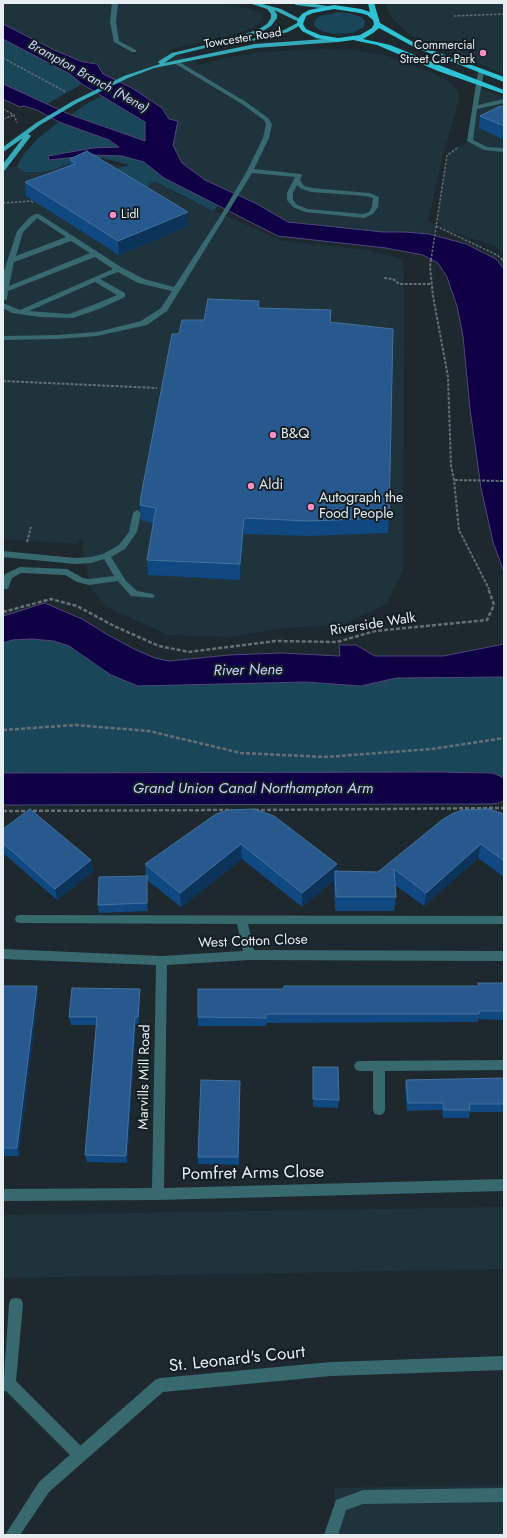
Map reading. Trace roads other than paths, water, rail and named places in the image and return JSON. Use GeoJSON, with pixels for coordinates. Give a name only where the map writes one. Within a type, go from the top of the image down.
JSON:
{"type":"FeatureCollection","features":[{"type":"Feature","properties":{"kind":"highway"},"geometry":{"type":"LineString","coordinates":[[372,3],[376,21],[375,29],[367,35],[338,40],[318,37],[304,30],[300,22],[304,15],[311,11],[334,6],[361,11],[370,14],[376,21],[416,46],[504,80]]}},
{"type":"Feature","properties":{"kind":"highway"},"geometry":{"type":"LineString","coordinates":[[347,39],[378,43],[388,46],[440,70],[504,92]]}},
{"type":"Feature","properties":{"kind":"main road"},"geometry":{"type":"LineString","coordinates":[[252,3],[269,7],[290,15],[300,22]]}},
{"type":"Feature","properties":{"kind":"main road"},"geometry":{"type":"LineString","coordinates":[[296,3],[334,6]]}},
{"type":"Feature","properties":{"kind":"main road"},"geometry":{"type":"LineString","coordinates":[[161,62],[174,54],[237,39],[261,30],[269,25],[274,18],[274,14],[269,7]]}},
{"type":"Feature","properties":{"kind":"main road","name":"Towcester Road"},"geometry":{"type":"LineString","coordinates":[[3,150],[38,124],[75,102],[126,77],[161,62],[265,38],[286,31],[300,22]]}},
{"type":"Feature","properties":{"kind":"main road","name":"Towcester Road"},"geometry":{"type":"LineString","coordinates":[[152,67],[282,42],[338,40]]}},
{"type":"Feature","properties":{"kind":"main road","name":"Towcester Road"},"geometry":{"type":"LineString","coordinates":[[3,169],[38,124]]}},
{"type":"Feature","properties":{"kind":"street"},"geometry":{"type":"LineString","coordinates":[[115,3],[113,22],[115,37],[117,42],[134,51]]}},
{"type":"Feature","properties":{"kind":"street"},"geometry":{"type":"LineString","coordinates":[[3,338],[57,337],[97,334],[144,323],[164,309],[224,215],[250,171],[266,138],[269,124],[266,119],[244,103],[176,62]]}},
{"type":"Feature","properties":{"kind":"street"},"geometry":{"type":"LineString","coordinates":[[481,72],[470,141],[486,149],[504,150]]}},
{"type":"Feature","properties":{"kind":"street"},"geometry":{"type":"LineString","coordinates":[[475,108],[504,101]]}},
{"type":"Feature","properties":{"kind":"street"},"geometry":{"type":"LineString","coordinates":[[250,171],[299,175],[296,181],[290,193],[290,200],[295,206],[307,211],[364,216],[371,213],[375,206],[376,198],[367,194],[311,190],[302,187],[296,181]]}},
{"type":"Feature","properties":{"kind":"street"},"geometry":{"type":"LineString","coordinates":[[3,299],[20,232],[31,219],[37,215],[118,269],[141,280],[176,290]]}},
{"type":"Feature","properties":{"kind":"street"},"geometry":{"type":"LineString","coordinates":[[12,260],[71,238]]}},
{"type":"Feature","properties":{"kind":"street"},"geometry":{"type":"LineString","coordinates":[[5,290],[95,254]]}},
{"type":"Feature","properties":{"kind":"street"},"geometry":{"type":"LineString","coordinates":[[21,312],[118,269]]}},
{"type":"Feature","properties":{"kind":"street"},"geometry":{"type":"LineString","coordinates":[[3,305],[14,311],[40,315],[70,316],[122,296],[94,279]]}},
{"type":"Feature","properties":{"kind":"street"},"geometry":{"type":"LineString","coordinates":[[3,554],[75,561],[91,560],[106,556],[122,547],[133,532],[137,512]]}},
{"type":"Feature","properties":{"kind":"street"},"geometry":{"type":"LineString","coordinates":[[106,556],[120,578],[134,594],[150,596]]}},
{"type":"Feature","properties":{"kind":"street"},"geometry":{"type":"LineString","coordinates":[[5,587],[8,576],[20,570],[67,572],[80,580],[89,582],[120,578]]}},
{"type":"Feature","properties":{"kind":"street"},"geometry":{"type":"LineString","coordinates":[[20,919],[504,920]]}},
{"type":"Feature","properties":{"kind":"street"},"geometry":{"type":"LineString","coordinates":[[241,919],[249,955]]}},
{"type":"Feature","properties":{"kind":"street","name":"West Cotton Close"},"geometry":{"type":"LineString","coordinates":[[3,954],[162,961],[249,955],[504,956]]}},
{"type":"Feature","properties":{"kind":"street","name":"Marvills Mill Road"},"geometry":{"type":"LineString","coordinates":[[158,1194],[162,961]]}},
{"type":"Feature","properties":{"kind":"street"},"geometry":{"type":"LineString","coordinates":[[360,1066],[504,1065]]}},
{"type":"Feature","properties":{"kind":"street"},"geometry":{"type":"LineString","coordinates":[[379,1066],[379,1110]]}},
{"type":"Feature","properties":{"kind":"street","name":"Pomfret Arms Close"},"geometry":{"type":"LineString","coordinates":[[3,1195],[158,1194],[504,1185]]}},
{"type":"Feature","properties":{"kind":"street"},"geometry":{"type":"LineString","coordinates":[[16,1304],[6,1384],[80,1455]]}},
{"type":"Feature","properties":{"kind":"street","name":"St. Leonard's Court"},"geometry":{"type":"LineString","coordinates":[[12,1535],[44,1487],[160,1386],[331,1369],[504,1363]]}},
{"type":"Feature","properties":{"kind":"street"},"geometry":{"type":"LineString","coordinates":[[332,1535],[341,1505],[364,1497],[504,1495]]}},
{"type":"Feature","properties":{"kind":"water","name":"Brampton Branch (Nene)"},"geometry":{"type":"Polygon","coordinates":[[[3,24],[54,50],[83,62],[97,64],[103,74],[132,88],[162,108],[169,119],[178,121],[173,145],[182,163],[205,180],[257,204],[288,222],[383,232],[429,234],[466,244],[496,259],[504,269],[504,572],[493,542],[481,488],[470,409],[463,336],[457,306],[447,277],[438,263],[423,255],[386,248],[278,236],[164,178],[144,162],[122,156],[93,155],[49,160],[48,156],[93,148],[119,147],[109,140],[59,122],[37,110],[24,106],[20,107],[3,99],[3,84],[71,115],[145,141],[145,122],[82,84],[70,74],[3,39],[3,24]]]}},
{"type":"Feature","properties":{"kind":"water","name":"River Nene"},"geometry":{"type":"Polygon","coordinates":[[[45,603],[82,619],[136,650],[155,658],[169,661],[229,655],[282,653],[340,656],[339,645],[356,645],[375,656],[443,656],[504,644],[504,677],[396,678],[361,686],[306,682],[138,686],[111,675],[69,646],[54,641],[32,639],[12,640],[3,643],[3,616],[45,603]]]}},
{"type":"Feature","properties":{"kind":"water","name":"Grand Union Canal Northampton Arm"},"geometry":{"type":"Polygon","coordinates":[[[3,773],[493,773],[504,778],[504,800],[499,803],[492,804],[3,805],[3,773]]]}},
{"type":"Feature","properties":{"kind":"place","name":"Commercial Street Car Park"},"geometry":{"type":"Point","coordinates":[483,53]}},
{"type":"Feature","properties":{"kind":"place","name":"Lidl"},"geometry":{"type":"Point","coordinates":[113,215]}},
{"type":"Feature","properties":{"kind":"place","name":"B&Q"},"geometry":{"type":"Point","coordinates":[273,435]}},
{"type":"Feature","properties":{"kind":"place","name":"Aldi"},"geometry":{"type":"Point","coordinates":[251,486]}},
{"type":"Feature","properties":{"kind":"place","name":"Autograph the Food People"},"geometry":{"type":"Point","coordinates":[311,507]}}]}
